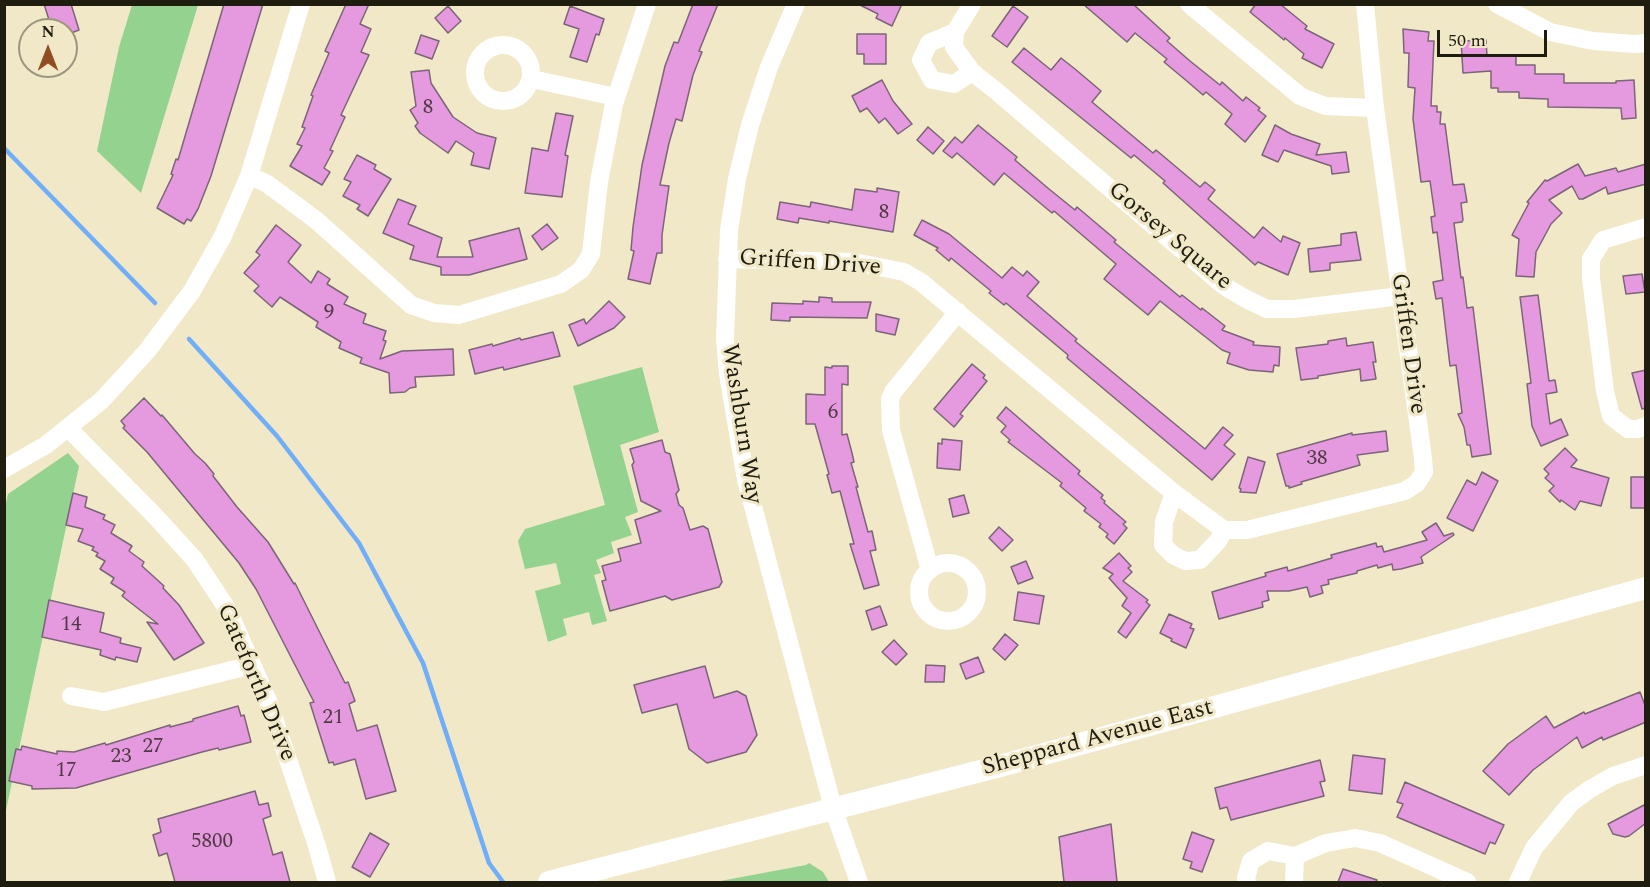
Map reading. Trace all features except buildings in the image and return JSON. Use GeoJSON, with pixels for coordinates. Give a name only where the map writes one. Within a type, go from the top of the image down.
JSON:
{"type":"FeatureCollection","features":[{"type":"Feature","properties":{"kind":"main road","name":"Sheppard Avenue East"},"geometry":{"type":"LineString","coordinates":[[549,882],[1004,765],[1646,588]]}},
{"type":"Feature","properties":{"kind":"street"},"geometry":{"type":"LineString","coordinates":[[4,469],[39,449],[88,413],[147,351],[183,305],[223,236],[249,176],[301,4]]}},
{"type":"Feature","properties":{"kind":"street"},"geometry":{"type":"LineString","coordinates":[[249,176],[266,183],[316,220],[411,305],[434,313],[459,315],[561,284],[581,270],[591,254],[599,182],[616,97],[647,4]]}},
{"type":"Feature","properties":{"kind":"street","name":"Washburn Way"},"geometry":{"type":"LineString","coordinates":[[796,4],[769,67],[750,125],[736,179],[727,259],[725,339],[728,374],[742,460],[833,808],[859,882]]}},
{"type":"Feature","properties":{"kind":"street"},"geometry":{"type":"LineString","coordinates":[[972,4],[960,20],[955,32],[929,43],[921,60],[932,80],[954,84],[972,72]]}},
{"type":"Feature","properties":{"kind":"street"},"geometry":{"type":"LineString","coordinates":[[1189,4],[1300,96],[1325,106],[1375,108]]}},
{"type":"Feature","properties":{"kind":"street","name":"Griffen Drive"},"geometry":{"type":"LineString","coordinates":[[727,259],[854,262],[883,266],[921,282],[1174,493],[1224,530],[1247,530],[1405,490],[1417,483],[1424,472],[1423,458],[1375,108],[1365,4]]}},
{"type":"Feature","properties":{"kind":"street"},"geometry":{"type":"LineString","coordinates":[[1497,4],[1550,32],[1593,41],[1646,43]]}},
{"type":"Feature","properties":{"kind":"street","name":"Gorsey Square"},"geometry":{"type":"LineString","coordinates":[[955,32],[954,47],[972,72],[1224,286],[1245,299],[1267,309],[1294,309],[1401,296]]}},
{"type":"Feature","properties":{"kind":"street"},"geometry":{"type":"LineString","coordinates":[[532,79],[616,97]]}},
{"type":"Feature","properties":{"kind":"street"},"geometry":{"type":"LineString","coordinates":[[1646,227],[1603,240],[1591,259],[1591,278],[1605,391],[1611,416],[1628,429],[1646,426]]}},
{"type":"Feature","properties":{"kind":"street"},"geometry":{"type":"LineString","coordinates":[[930,570],[891,430],[890,399],[893,392],[958,312]]}},
{"type":"Feature","properties":{"kind":"street","name":"Gateforth Drive"},"geometry":{"type":"LineString","coordinates":[[68,428],[195,560],[228,610],[273,714],[327,882]]}},
{"type":"Feature","properties":{"kind":"street"},"geometry":{"type":"LineString","coordinates":[[1174,493],[1164,522],[1163,545],[1173,555],[1185,561],[1200,560],[1218,541],[1224,530]]}},
{"type":"Feature","properties":{"kind":"street"},"geometry":{"type":"LineString","coordinates":[[71,696],[104,702],[252,665]]}},
{"type":"Feature","properties":{"kind":"street"},"geometry":{"type":"LineString","coordinates":[[1518,882],[1534,848],[1571,803],[1614,776],[1646,765]]}},
{"type":"Feature","properties":{"kind":"street"},"geometry":{"type":"LineString","coordinates":[[1247,882],[1251,861],[1268,851],[1295,856],[1326,843],[1355,838],[1380,843],[1467,882]]}},
{"type":"Feature","properties":{"kind":"street"},"geometry":{"type":"LineString","coordinates":[[1294,882],[1295,856]]}},
{"type":"Feature","properties":{"kind":"green space"},"geometry":{"type":"Polygon","coordinates":[[[132,5],[198,5],[141,193],[97,151],[119,47],[132,5]]]}},
{"type":"Feature","properties":{"kind":"green space"},"geometry":{"type":"Polygon","coordinates":[[[642,367],[659,432],[620,445],[638,512],[625,517],[632,535],[611,542],[614,553],[596,560],[601,573],[594,575],[607,621],[592,625],[589,612],[563,619],[567,635],[548,642],[535,591],[561,584],[556,563],[525,569],[518,541],[525,529],[605,505],[573,386],[642,367]]]}},
{"type":"Feature","properties":{"kind":"green space"},"geometry":{"type":"Polygon","coordinates":[[[68,453],[79,466],[5,815],[5,508],[8,494],[68,453]]]}},
{"type":"Feature","properties":{"kind":"green space"},"geometry":{"type":"Polygon","coordinates":[[[809,863],[823,872],[829,882],[715,882],[806,865],[809,863]]]}},
{"type":"Feature","properties":{"kind":"waterway"},"geometry":{"type":"LineString","coordinates":[[4,148],[155,303]]}},
{"type":"Feature","properties":{"kind":"waterway"},"geometry":{"type":"LineString","coordinates":[[189,339],[277,436],[359,543],[423,663],[489,863],[503,882]]}}]}
